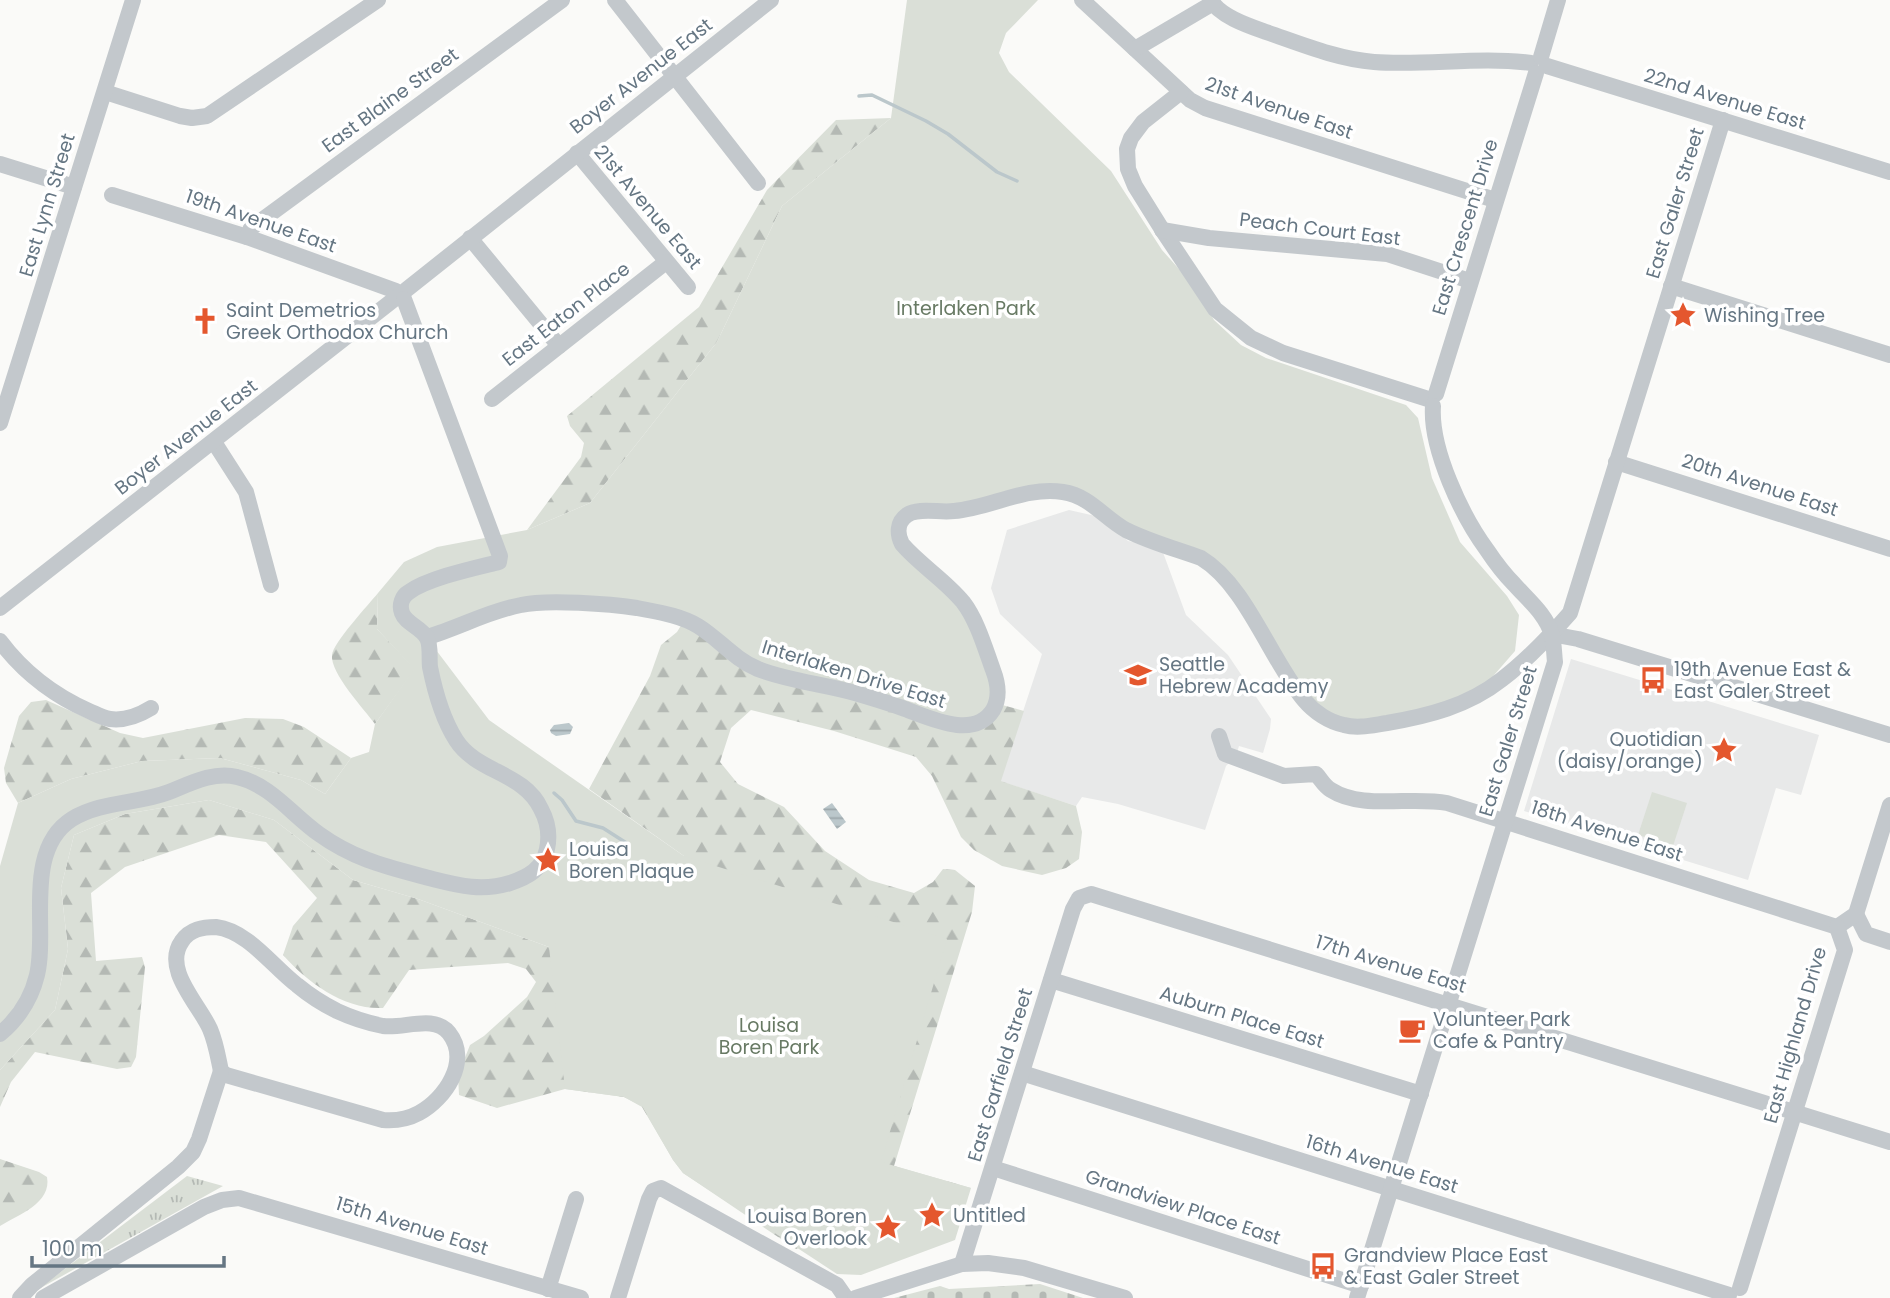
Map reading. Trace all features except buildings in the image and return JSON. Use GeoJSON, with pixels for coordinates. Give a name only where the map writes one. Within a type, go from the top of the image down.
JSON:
{"type":"FeatureCollection","features":[{"type":"Feature","properties":{"kind":"street","name":"East Lynn Street"},"geometry":{"type":"LineString","coordinates":[[0,424],[133,0]]}},
{"type":"Feature","properties":{"kind":"street"},"geometry":{"type":"LineString","coordinates":[[105,92],[180,116],[207,116],[377,0]]}},
{"type":"Feature","properties":{"kind":"street","name":"East Blaine Street"},"geometry":{"type":"LineString","coordinates":[[247,237],[251,228],[562,0]]}},
{"type":"Feature","properties":{"kind":"street"},"geometry":{"type":"LineString","coordinates":[[615,0],[758,183]]}},
{"type":"Feature","properties":{"kind":"street","name":"Boyer Avenue East"},"geometry":{"type":"LineString","coordinates":[[0,608],[214,442],[771,0]]}},
{"type":"Feature","properties":{"kind":"street","name":"21st Avenue East"},"geometry":{"type":"LineString","coordinates":[[1082,0],[1181,92],[1205,108],[1495,200]]}},
{"type":"Feature","properties":{"kind":"street","name":"East Crescent Drive"},"geometry":{"type":"LineString","coordinates":[[1551,634],[1537,608],[1485,548],[1469,520],[1436,444],[1432,400],[1558,0]]}},
{"type":"Feature","properties":{"kind":"street"},"geometry":{"type":"LineString","coordinates":[[1135,49],[1212,2]]}},
{"type":"Feature","properties":{"kind":"street","name":"22nd Avenue East"},"geometry":{"type":"LineString","coordinates":[[1212,2],[1226,13],[1255,28],[1338,56],[1374,62],[1539,65],[1890,172]]}},
{"type":"Feature","properties":{"kind":"street"},"geometry":{"type":"LineString","coordinates":[[1181,92],[1143,122],[1131,138],[1127,149],[1128,169],[1135,186],[1162,230],[1215,309],[1251,338],[1283,353],[1432,400]]}},
{"type":"Feature","properties":{"kind":"street","name":"East Galer Street"},"geometry":{"type":"LineString","coordinates":[[1359,1292],[1555,662],[1551,634],[1570,613],[1723,120]]}},
{"type":"Feature","properties":{"kind":"street","name":"21st Avenue East"},"geometry":{"type":"LineString","coordinates":[[577,153],[688,287]]}},
{"type":"Feature","properties":{"kind":"street"},"geometry":{"type":"LineString","coordinates":[[0,163],[74,187]]}},
{"type":"Feature","properties":{"kind":"street","name":"19th Avenue East"},"geometry":{"type":"LineString","coordinates":[[112,195],[247,237],[401,294]]}},
{"type":"Feature","properties":{"kind":"street","name":"Peach Court East"},"geometry":{"type":"LineString","coordinates":[[1162,230],[1209,238],[1387,254],[1471,281]]}},
{"type":"Feature","properties":{"kind":"street"},"geometry":{"type":"LineString","coordinates":[[470,238],[559,346]]}},
{"type":"Feature","properties":{"kind":"street","name":"East Eaton Place"},"geometry":{"type":"LineString","coordinates":[[492,399],[666,262]]}},
{"type":"Feature","properties":{"kind":"street"},"geometry":{"type":"LineString","coordinates":[[1671,286],[1890,355]]}},
{"type":"Feature","properties":{"kind":"street"},"geometry":{"type":"LineString","coordinates":[[0,1034],[23,1010],[38,973],[39,900],[47,855],[62,828],[71,820],[91,811],[157,797],[215,776],[234,776],[264,788],[319,834],[349,853],[395,871],[464,887],[486,888],[514,882],[535,872],[542,863],[548,846],[548,828],[536,797],[525,786],[469,755],[457,742],[438,700],[427,638],[402,613],[401,605],[407,592],[430,582],[499,562],[499,552],[401,294]]}},
{"type":"Feature","properties":{"kind":"street"},"geometry":{"type":"LineString","coordinates":[[214,442],[246,492],[271,585]]}},
{"type":"Feature","properties":{"kind":"street","name":"20th Avenue East"},"geometry":{"type":"LineString","coordinates":[[1616,462],[1890,548]]}},
{"type":"Feature","properties":{"kind":"street","name":"Interlaken Drive East"},"geometry":{"type":"LineString","coordinates":[[427,638],[523,604],[635,608],[685,619],[710,634],[739,659],[756,668],[965,726],[979,722],[990,714],[997,703],[998,687],[994,673],[964,604],[911,555],[898,536],[899,527],[902,519],[918,511],[935,513],[980,508],[1046,491],[1081,497],[1124,528],[1211,563],[1246,608],[1306,702],[1331,721],[1346,726],[1364,727],[1422,717],[1475,697],[1501,681],[1551,634]]}},
{"type":"Feature","properties":{"kind":"street"},"geometry":{"type":"LineString","coordinates":[[1551,634],[1578,639],[1890,735]]}},
{"type":"Feature","properties":{"kind":"street"},"geometry":{"type":"LineString","coordinates":[[0,642],[17,664],[50,691],[74,705],[107,719],[136,716],[151,708]]}},
{"type":"Feature","properties":{"kind":"street","name":"18th Avenue East"},"geometry":{"type":"LineString","coordinates":[[1219,736],[1225,754],[1284,776],[1316,774],[1331,790],[1340,794],[1376,801],[1431,800],[1506,820],[1837,927]]}},
{"type":"Feature","properties":{"kind":"street"},"geometry":{"type":"LineString","coordinates":[[1890,805],[1856,914],[1866,934],[1890,942]]}},
{"type":"Feature","properties":{"kind":"street","name":"17th Avenue East"},"geometry":{"type":"LineString","coordinates":[[1079,898],[1097,895],[1890,1142]]}},
{"type":"Feature","properties":{"kind":"street","name":"East Garfield Street"},"geometry":{"type":"LineString","coordinates":[[962,1264],[1073,909],[1079,898]]}},
{"type":"Feature","properties":{"kind":"street","name":"East Highland Drive"},"geometry":{"type":"LineString","coordinates":[[1736,1295],[1845,950],[1837,927],[1856,914]]}},
{"type":"Feature","properties":{"kind":"street"},"geometry":{"type":"LineString","coordinates":[[20,1298],[32,1285],[193,1152],[221,1071],[211,1030],[185,987],[177,962],[178,949],[186,936],[200,928],[223,928],[238,934],[296,985],[346,1015],[384,1026],[432,1023],[439,1025],[450,1034],[457,1058],[456,1070],[450,1084],[435,1103],[418,1114],[397,1120],[369,1118],[232,1077],[221,1071]]}},
{"type":"Feature","properties":{"kind":"street","name":"Auburn Place East"},"geometry":{"type":"LineString","coordinates":[[1051,980],[1421,1094]]}},
{"type":"Feature","properties":{"kind":"street","name":"16th Avenue East"},"geometry":{"type":"LineString","coordinates":[[1023,1073],[1736,1295]]}},
{"type":"Feature","properties":{"kind":"street","name":"Grandview Place East"},"geometry":{"type":"LineString","coordinates":[[993,1168],[1359,1292]]}},
{"type":"Feature","properties":{"kind":"street"},"geometry":{"type":"LineString","coordinates":[[618,1298],[649,1199],[653,1191],[661,1188],[837,1285],[846,1298]]}},
{"type":"Feature","properties":{"kind":"street","name":"15th Avenue East"},"geometry":{"type":"LineString","coordinates":[[45,1298],[204,1208],[230,1199],[257,1202],[541,1291],[581,1298]]}},
{"type":"Feature","properties":{"kind":"street"},"geometry":{"type":"LineString","coordinates":[[541,1291],[576,1199]]}},
{"type":"Feature","properties":{"kind":"street"},"geometry":{"type":"LineString","coordinates":[[855,1298],[962,1264],[998,1264],[1024,1268],[1125,1298]]}},
{"type":"Feature","properties":{"kind":"shaded area","name":"Seattle Hebrew Academy"},"geometry":{"type":"Polygon","coordinates":[[[1069,510],[1100,517],[1128,541],[1161,547],[1186,615],[1228,655],[1271,719],[1263,753],[1239,746],[1236,756],[1226,766],[1205,830],[1118,804],[1082,797],[1076,806],[1000,781],[1042,654],[1000,614],[991,588],[1007,530],[1069,510]]]}},
{"type":"Feature","properties":{"kind":"shaded area"},"geometry":{"type":"Polygon","coordinates":[[[1571,659],[1819,735],[1801,795],[1776,788],[1748,880],[1524,811],[1571,659]]]}},
{"type":"Feature","properties":{"kind":"shaded area"},"geometry":{"type":"Polygon","coordinates":[[[569,723],[573,727],[570,734],[556,736],[551,733],[554,725],[569,723]]]}},
{"type":"Feature","properties":{"kind":"shaded area"},"geometry":{"type":"Polygon","coordinates":[[[832,803],[846,822],[837,829],[823,809],[832,803]]]}},
{"type":"Feature","properties":{"kind":"green space","name":"Interlaken Park"},"geometry":{"type":"Polygon","coordinates":[[[907,0],[1038,0],[1006,33],[999,53],[1009,72],[1111,171],[1162,250],[1195,287],[1214,320],[1241,345],[1266,358],[1406,405],[1418,418],[1432,478],[1460,542],[1507,596],[1519,615],[1515,651],[1475,697],[1364,727],[1318,713],[1220,572],[1064,492],[918,511],[898,536],[964,604],[997,703],[966,726],[785,678],[685,619],[548,603],[427,638],[489,720],[684,856],[947,939],[881,1162],[971,1188],[955,1240],[861,1275],[837,1274],[683,1173],[642,1106],[624,1097],[565,1089],[549,947],[418,899],[353,880],[274,820],[209,800],[125,814],[74,835],[61,888],[68,949],[55,1010],[0,1070],[0,866],[18,803],[71,779],[142,761],[220,758],[301,780],[325,794],[351,758],[369,752],[375,724],[414,669],[377,629],[378,593],[404,562],[437,547],[527,530],[590,503],[717,342],[782,206],[891,118],[907,0]]]}},
{"type":"Feature","properties":{"kind":"green space"},"geometry":{"type":"Polygon","coordinates":[[[891,118],[782,206],[717,342],[590,503],[527,530],[581,457],[584,443],[570,426],[567,416],[699,307],[767,190],[836,120],[891,118]]]}},
{"type":"Feature","properties":{"kind":"green space"},"geometry":{"type":"Polygon","coordinates":[[[378,593],[377,629],[415,669],[375,724],[342,681],[332,655],[345,633],[378,593]]]}},
{"type":"Feature","properties":{"kind":"green space","name":"Louisa Boren Park"},"geometry":{"type":"Polygon","coordinates":[[[685,619],[1024,711],[1001,781],[1076,806],[1082,832],[1079,859],[1066,868],[1042,875],[1002,866],[974,850],[961,837],[932,776],[916,757],[834,731],[751,710],[731,728],[720,762],[738,784],[784,807],[825,851],[869,880],[914,893],[933,882],[943,869],[955,870],[975,886],[972,912],[894,1166],[971,1188],[911,1197],[796,1249],[683,1173],[642,1107],[624,1097],[565,1089],[497,1108],[459,1095],[458,1075],[470,1045],[484,1036],[527,997],[536,982],[526,969],[508,963],[409,970],[383,1008],[341,999],[316,985],[283,955],[293,926],[317,898],[266,842],[219,835],[125,867],[91,893],[96,961],[142,957],[145,967],[136,1057],[131,1067],[117,1069],[35,1052],[11,1082],[0,1107],[0,1070],[55,1010],[68,949],[61,888],[74,835],[125,814],[209,800],[274,820],[353,880],[418,899],[549,947],[684,856],[589,789],[650,676],[661,645],[677,632],[685,619]]]}},
{"type":"Feature","properties":{"kind":"green space"},"geometry":{"type":"Polygon","coordinates":[[[46,700],[120,733],[143,738],[245,718],[283,719],[304,727],[351,758],[325,794],[301,780],[220,758],[142,761],[71,779],[18,803],[6,783],[4,768],[19,716],[31,702],[46,700]]]}},
{"type":"Feature","properties":{"kind":"green space"},"geometry":{"type":"Polygon","coordinates":[[[1652,792],[1687,803],[1673,846],[1638,835],[1652,792]]]}},
{"type":"Feature","properties":{"kind":"green space"},"geometry":{"type":"Polygon","coordinates":[[[0,1159],[39,1172],[47,1177],[47,1186],[39,1201],[32,1207],[0,1226],[0,1159]]]}},
{"type":"Feature","properties":{"kind":"green space"},"geometry":{"type":"Polygon","coordinates":[[[187,1176],[223,1186],[37,1290],[187,1176]]]}},
{"type":"Feature","properties":{"kind":"green space"},"geometry":{"type":"Polygon","coordinates":[[[1040,1284],[1083,1298],[894,1298],[940,1286],[949,1289],[1040,1284]]]}},
{"type":"Feature","properties":{"kind":"waterway"},"geometry":{"type":"LineString","coordinates":[[859,96],[872,95],[926,121],[948,134],[997,172],[1017,181]]}},
{"type":"Feature","properties":{"kind":"waterway"},"geometry":{"type":"LineString","coordinates":[[554,793],[576,821],[603,828],[628,844]]}},
{"type":"Feature","properties":{"kind":"place","name":"Wishing Tree"},"geometry":{"type":"Point","coordinates":[1683,315]}},
{"type":"Feature","properties":{"kind":"place","name":"Saint Demetrios Greek Orthodox Church"},"geometry":{"type":"Point","coordinates":[205,321]}},
{"type":"Feature","properties":{"kind":"place","name":"Seattle Hebrew Academy"},"geometry":{"type":"Point","coordinates":[1138,675]}},
{"type":"Feature","properties":{"kind":"place","name":"19th Avenue East & East Galer Street"},"geometry":{"type":"Point","coordinates":[1653,680]}},
{"type":"Feature","properties":{"kind":"place","name":"Quotidian (daisy/orange)"},"geometry":{"type":"Point","coordinates":[1724,750]}},
{"type":"Feature","properties":{"kind":"place","name":"Louisa Boren Plaque"},"geometry":{"type":"Point","coordinates":[548,860]}},
{"type":"Feature","properties":{"kind":"place","name":"Volunteer Park Cafe & Pantry"},"geometry":{"type":"Point","coordinates":[1412,1030]}},
{"type":"Feature","properties":{"kind":"place","name":"Untitled"},"geometry":{"type":"Point","coordinates":[932,1215]}},
{"type":"Feature","properties":{"kind":"place","name":"Louisa Boren Overlook"},"geometry":{"type":"Point","coordinates":[888,1227]}},
{"type":"Feature","properties":{"kind":"place","name":"Grandview Place East & East Galer Street"},"geometry":{"type":"Point","coordinates":[1323,1266]}}]}
